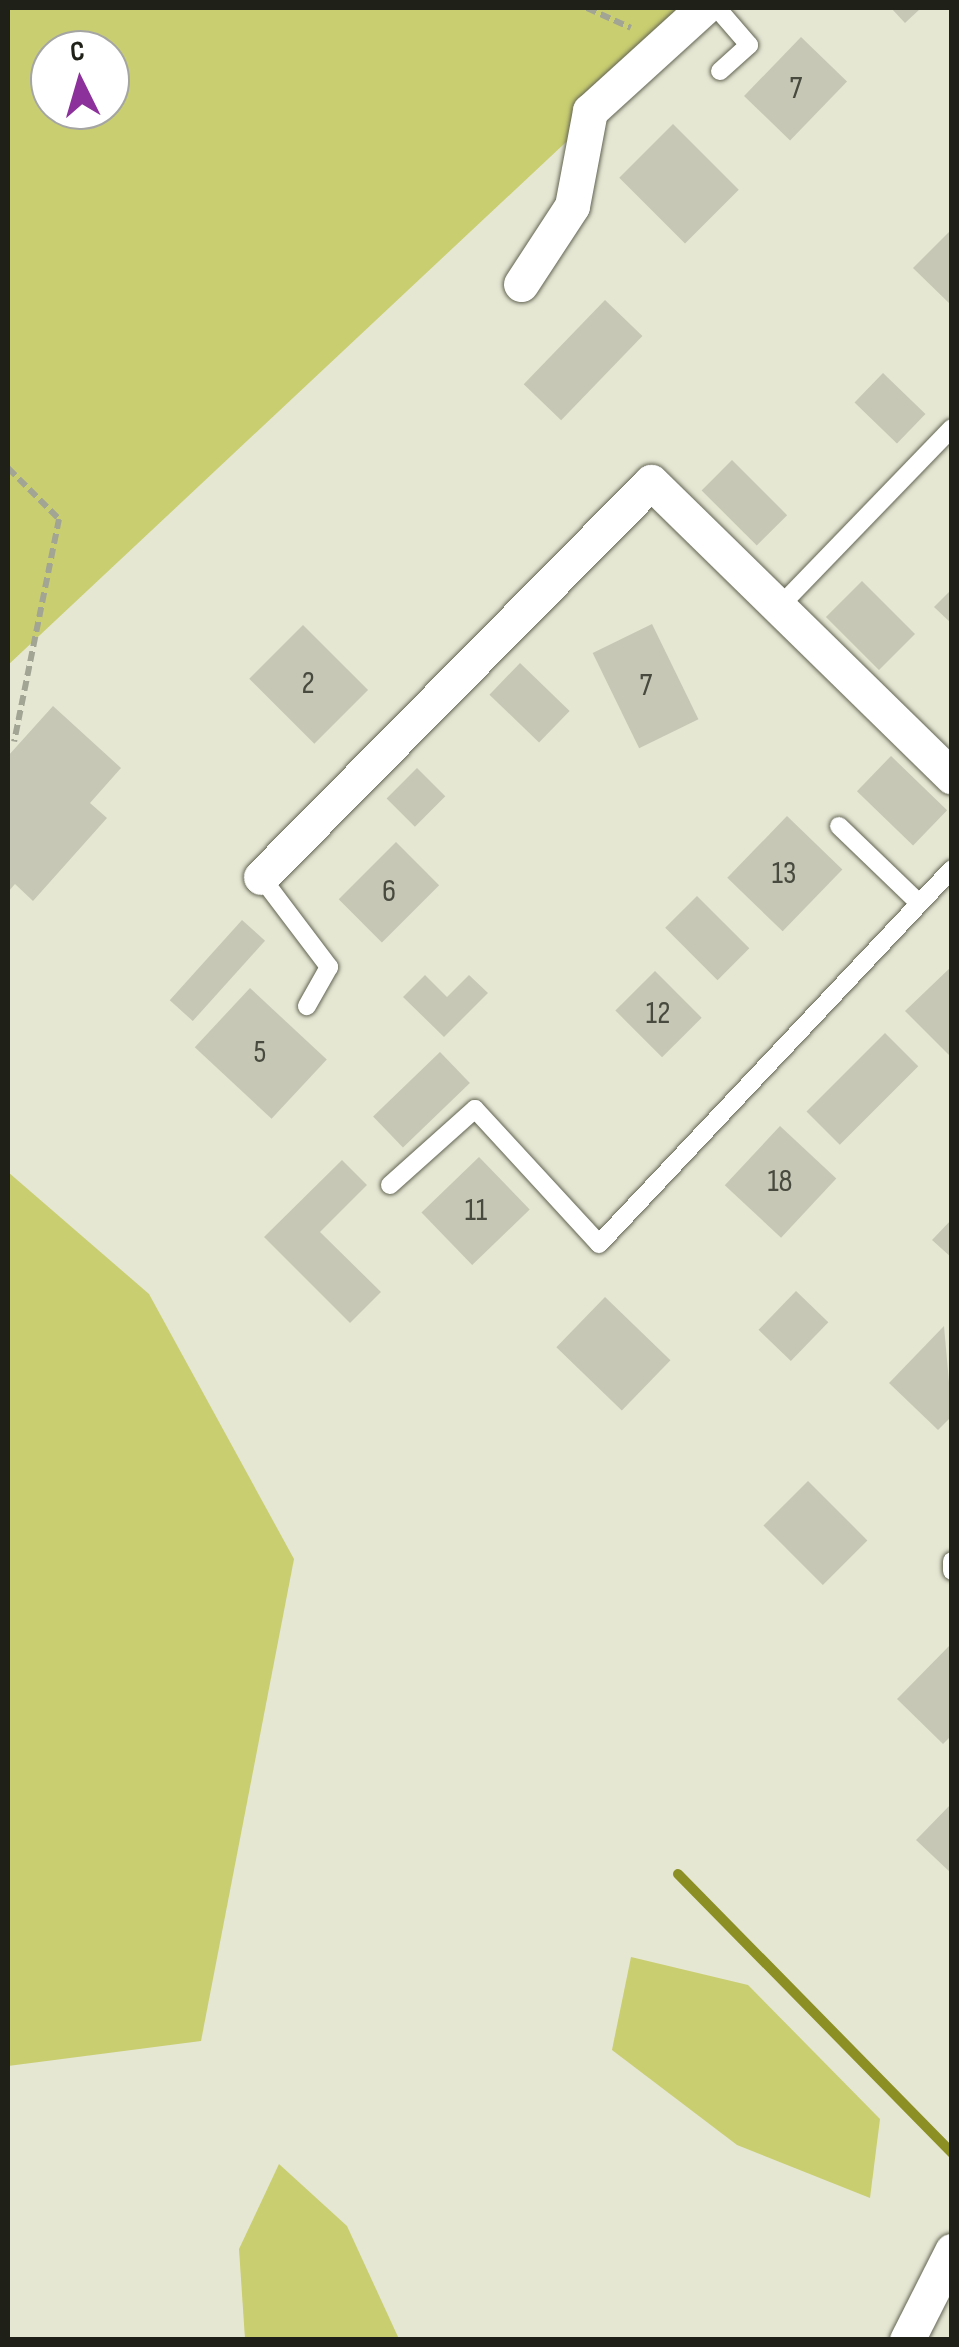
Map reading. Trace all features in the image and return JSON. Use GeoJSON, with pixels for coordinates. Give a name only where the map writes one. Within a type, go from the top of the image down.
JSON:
{"type":"FeatureCollection","features":[{"type":"Feature","properties":{"kind":"street"},"geometry":{"type":"LineString","coordinates":[[521,284],[572,206],[590,112],[703,8]]}},
{"type":"Feature","properties":{"kind":"street"},"geometry":{"type":"LineString","coordinates":[[262,876],[650,482],[952,777]]}},
{"type":"Feature","properties":{"kind":"street"},"geometry":{"type":"LineString","coordinates":[[907,2340],[952,2251]]}},
{"type":"Feature","properties":{"kind":"lane"},"geometry":{"type":"LineString","coordinates":[[717,8],[749,46],[720,70]]}},
{"type":"Feature","properties":{"kind":"lane"},"geometry":{"type":"LineString","coordinates":[[778,608],[952,428]]}},
{"type":"Feature","properties":{"kind":"lane"},"geometry":{"type":"LineString","coordinates":[[839,826],[920,903]]}},
{"type":"Feature","properties":{"kind":"lane"},"geometry":{"type":"LineString","coordinates":[[390,1185],[475,1109],[599,1244],[952,868]]}},
{"type":"Feature","properties":{"kind":"lane"},"geometry":{"type":"LineString","coordinates":[[262,876],[329,967],[307,1006]]}},
{"type":"Feature","properties":{"kind":"lane"},"geometry":{"type":"LineString","coordinates":[[952,1561],[952,1571]]}},
{"type":"Feature","properties":{"kind":"path"},"geometry":{"type":"LineString","coordinates":[[8,468],[59,520],[14,742]]}},
{"type":"Feature","properties":{"kind":"green space"},"geometry":{"type":"Polygon","coordinates":[[[8,8],[709,8],[8,665],[8,8]]]}},
{"type":"Feature","properties":{"kind":"green space"},"geometry":{"type":"Polygon","coordinates":[[[8,1172],[149,1294],[294,1559],[201,2041],[8,2066],[8,1172]]]}},
{"type":"Feature","properties":{"kind":"green space"},"geometry":{"type":"Polygon","coordinates":[[[631,1957],[748,1985],[880,2119],[870,2198],[737,2145],[612,2050],[631,1957]]]}},
{"type":"Feature","properties":{"kind":"green space"},"geometry":{"type":"Polygon","coordinates":[[[279,2164],[347,2226],[399,2339],[245,2339],[239,2249],[279,2164]]]}},
{"type":"Feature","properties":{"kind":"building"},"geometry":{"type":"Polygon","coordinates":[[[891,8],[921,8],[905,23],[891,8]]]}},
{"type":"Feature","properties":{"kind":"building"},"geometry":{"type":"Polygon","coordinates":[[[801,37],[847,81],[790,140],[744,96],[801,37]]]}},
{"type":"Feature","properties":{"kind":"building"},"geometry":{"type":"Polygon","coordinates":[[[673,124],[739,190],[685,244],[619,178],[673,124]]]}},
{"type":"Feature","properties":{"kind":"building"},"geometry":{"type":"Polygon","coordinates":[[[952,229],[952,306],[913,268],[952,229]]]}},
{"type":"Feature","properties":{"kind":"building"},"geometry":{"type":"Polygon","coordinates":[[[605,300],[642,336],[561,420],[524,384],[605,300]]]}},
{"type":"Feature","properties":{"kind":"building"},"geometry":{"type":"Polygon","coordinates":[[[883,373],[925,414],[897,443],[855,402],[883,373]]]}},
{"type":"Feature","properties":{"kind":"building"},"geometry":{"type":"Polygon","coordinates":[[[732,460],[787,515],[757,546],[702,490],[732,460]]]}},
{"type":"Feature","properties":{"kind":"building"},"geometry":{"type":"Polygon","coordinates":[[[862,581],[915,634],[879,670],[826,617],[862,581]]]}},
{"type":"Feature","properties":{"kind":"building"},"geometry":{"type":"Polygon","coordinates":[[[952,589],[952,624],[934,607],[952,589]]]}},
{"type":"Feature","properties":{"kind":"building"},"geometry":{"type":"Polygon","coordinates":[[[652,624],[698,719],[639,748],[593,653],[652,624]]]}},
{"type":"Feature","properties":{"kind":"building"},"geometry":{"type":"Polygon","coordinates":[[[303,625],[368,690],[314,744],[249,679],[303,625]]]}},
{"type":"Feature","properties":{"kind":"building"},"geometry":{"type":"Polygon","coordinates":[[[520,663],[570,711],[539,743],[489,695],[520,663]]]}},
{"type":"Feature","properties":{"kind":"building"},"geometry":{"type":"Polygon","coordinates":[[[53,706],[121,768],[90,803],[107,818],[33,901],[15,884],[8,892],[8,756],[53,706]]]}},
{"type":"Feature","properties":{"kind":"building"},"geometry":{"type":"Polygon","coordinates":[[[891,756],[947,810],[913,845],[857,791],[891,756]]]}},
{"type":"Feature","properties":{"kind":"building"},"geometry":{"type":"Polygon","coordinates":[[[417,768],[445,796],[415,827],[387,798],[417,768]]]}},
{"type":"Feature","properties":{"kind":"building"},"geometry":{"type":"Polygon","coordinates":[[[787,816],[842,869],[783,931],[727,878],[787,816]]]}},
{"type":"Feature","properties":{"kind":"building"},"geometry":{"type":"Polygon","coordinates":[[[396,842],[439,885],[382,942],[339,899],[396,842]]]}},
{"type":"Feature","properties":{"kind":"building"},"geometry":{"type":"Polygon","coordinates":[[[697,896],[749,948],[718,980],[665,928],[697,896]]]}},
{"type":"Feature","properties":{"kind":"building"},"geometry":{"type":"Polygon","coordinates":[[[242,920],[265,941],[193,1021],[170,1000],[242,920]]]}},
{"type":"Feature","properties":{"kind":"building"},"geometry":{"type":"Polygon","coordinates":[[[952,966],[952,1058],[905,1011],[952,966]]]}},
{"type":"Feature","properties":{"kind":"building"},"geometry":{"type":"Polygon","coordinates":[[[655,971],[702,1018],[662,1057],[615,1011],[655,971]]]}},
{"type":"Feature","properties":{"kind":"building"},"geometry":{"type":"Polygon","coordinates":[[[425,975],[447,997],[469,975],[488,993],[444,1037],[403,997],[425,975]]]}},
{"type":"Feature","properties":{"kind":"building"},"geometry":{"type":"Polygon","coordinates":[[[250,988],[327,1060],[272,1119],[195,1047],[250,988]]]}},
{"type":"Feature","properties":{"kind":"building"},"geometry":{"type":"Polygon","coordinates":[[[885,1033],[918,1066],[840,1145],[807,1111],[885,1033]]]}},
{"type":"Feature","properties":{"kind":"building"},"geometry":{"type":"Polygon","coordinates":[[[440,1052],[470,1083],[403,1148],[373,1117],[440,1052]]]}},
{"type":"Feature","properties":{"kind":"building"},"geometry":{"type":"Polygon","coordinates":[[[780,1126],[836,1179],[781,1238],[725,1185],[780,1126]]]}},
{"type":"Feature","properties":{"kind":"building"},"geometry":{"type":"Polygon","coordinates":[[[479,1157],[530,1210],[472,1265],[421,1213],[479,1157]]]}},
{"type":"Feature","properties":{"kind":"building"},"geometry":{"type":"Polygon","coordinates":[[[342,1160],[367,1185],[320,1232],[381,1292],[350,1323],[264,1237],[342,1160]]]}},
{"type":"Feature","properties":{"kind":"building"},"geometry":{"type":"Polygon","coordinates":[[[952,1219],[952,1258],[932,1240],[952,1219]]]}},
{"type":"Feature","properties":{"kind":"building"},"geometry":{"type":"Polygon","coordinates":[[[796,1291],[828,1322],[791,1361],[758,1330],[796,1291]]]}},
{"type":"Feature","properties":{"kind":"building"},"geometry":{"type":"Polygon","coordinates":[[[605,1297],[670,1360],[622,1411],[556,1347],[605,1297]]]}},
{"type":"Feature","properties":{"kind":"building"},"geometry":{"type":"Polygon","coordinates":[[[944,1326],[952,1416],[938,1430],[889,1383],[944,1326]]]}},
{"type":"Feature","properties":{"kind":"building"},"geometry":{"type":"Polygon","coordinates":[[[808,1481],[867,1540],[823,1585],[763,1526],[808,1481]]]}},
{"type":"Feature","properties":{"kind":"building"},"geometry":{"type":"Polygon","coordinates":[[[952,1643],[952,1735],[943,1744],[897,1699],[952,1643]]]}},
{"type":"Feature","properties":{"kind":"building"},"geometry":{"type":"Polygon","coordinates":[[[952,1803],[952,1874],[916,1840],[952,1803]]]}},
{"type":"Feature","properties":{"kind":"waterway"},"geometry":{"type":"LineString","coordinates":[[678,1874],[952,2153]]}}]}
